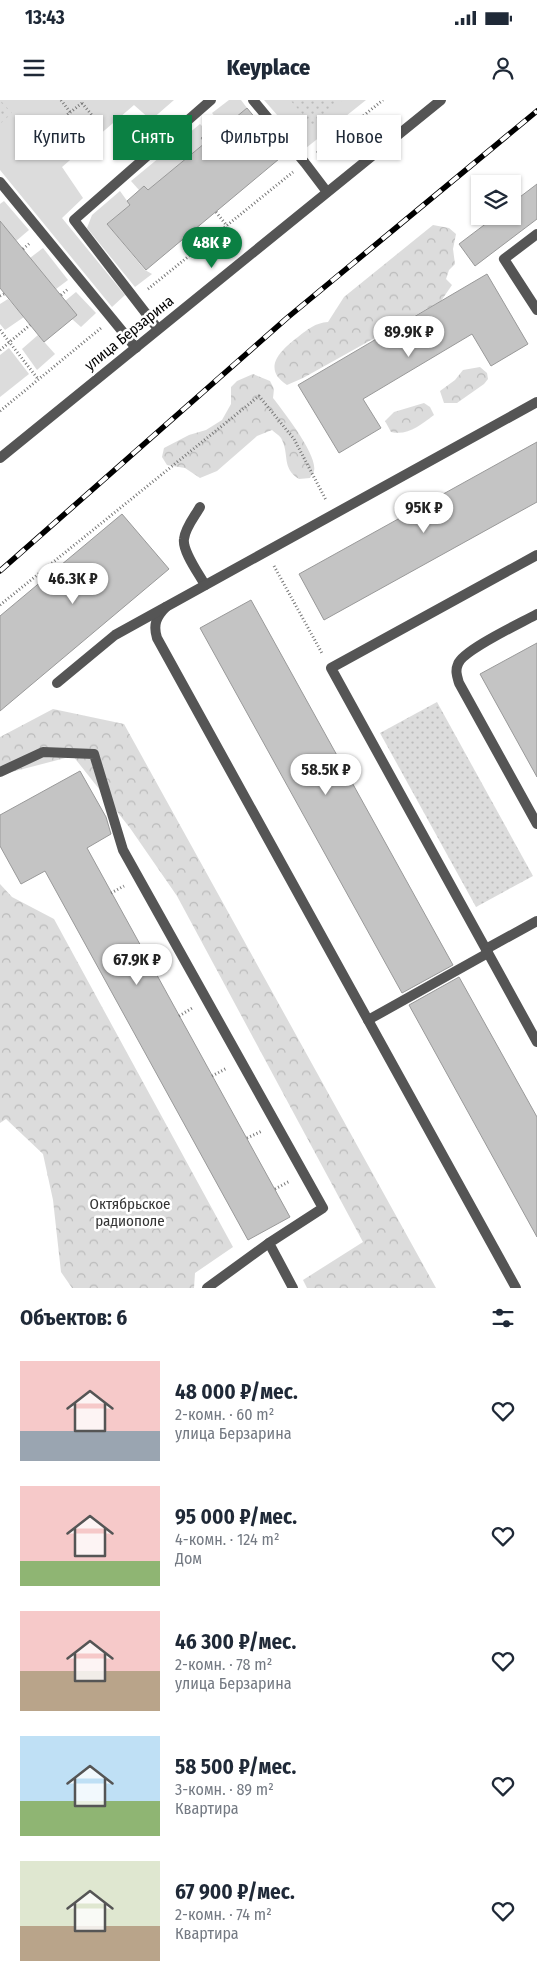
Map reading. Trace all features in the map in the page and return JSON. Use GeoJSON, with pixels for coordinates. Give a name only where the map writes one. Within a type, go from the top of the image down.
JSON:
{"type":"FeatureCollection","features":[{"type":"Feature","properties":{"kind":"street"},"geometry":{"type":"LineString","coordinates":[[158,329],[74,220],[211,100]]}},
{"type":"Feature","properties":{"kind":"street"},"geometry":{"type":"LineString","coordinates":[[253,100],[305,162],[327,192]]}},
{"type":"Feature","properties":{"kind":"street","name":"улица Берзарина"},"geometry":{"type":"LineString","coordinates":[[0,458],[441,100]]}},
{"type":"Feature","properties":{"kind":"street"},"geometry":{"type":"LineString","coordinates":[[0,182],[136,348]]}},
{"type":"Feature","properties":{"kind":"street"},"geometry":{"type":"LineString","coordinates":[[537,234],[504,259],[537,310]]}},
{"type":"Feature","properties":{"kind":"street"},"geometry":{"type":"LineString","coordinates":[[57,683],[115,635],[537,402]]}},
{"type":"Feature","properties":{"kind":"street"},"geometry":{"type":"LineString","coordinates":[[200,507],[186,530],[184,546],[205,586]]}},
{"type":"Feature","properties":{"kind":"street"},"geometry":{"type":"LineString","coordinates":[[537,554],[331,668],[537,1042]]}},
{"type":"Feature","properties":{"kind":"street"},"geometry":{"type":"LineString","coordinates":[[166,607],[156,621],[154,630],[157,638],[516,1288]]}},
{"type":"Feature","properties":{"kind":"street"},"geometry":{"type":"LineString","coordinates":[[537,614],[467,653],[458,662],[456,672],[459,683],[537,824]]}},
{"type":"Feature","properties":{"kind":"street"},"geometry":{"type":"LineString","coordinates":[[0,772],[43,752],[94,754],[123,850],[323,1208],[269,1243],[207,1288]]}},
{"type":"Feature","properties":{"kind":"street"},"geometry":{"type":"LineString","coordinates":[[368,1020],[537,921]]}},
{"type":"Feature","properties":{"kind":"street"},"geometry":{"type":"LineString","coordinates":[[269,1243],[293,1288]]}},
{"type":"Feature","properties":{"kind":"path"},"geometry":{"type":"LineString","coordinates":[[61,100],[70,112]]}},
{"type":"Feature","properties":{"kind":"path"},"geometry":{"type":"LineString","coordinates":[[135,300],[383,100]]}},
{"type":"Feature","properties":{"kind":"path"},"geometry":{"type":"LineString","coordinates":[[82,103],[94,119],[70,138],[58,122],[70,112],[82,103]]}},
{"type":"Feature","properties":{"kind":"path"},"geometry":{"type":"LineString","coordinates":[[216,212],[227,226]]}},
{"type":"Feature","properties":{"kind":"path"},"geometry":{"type":"LineString","coordinates":[[0,296],[4,294]]}},
{"type":"Feature","properties":{"kind":"path"},"geometry":{"type":"LineString","coordinates":[[0,411],[112,318]]}},
{"type":"Feature","properties":{"kind":"path"},"geometry":{"type":"LineString","coordinates":[[0,350],[30,325]]}},
{"type":"Feature","properties":{"kind":"path"},"geometry":{"type":"LineString","coordinates":[[0,330],[38,379]]}},
{"type":"Feature","properties":{"kind":"path"},"geometry":{"type":"LineString","coordinates":[[0,606],[260,396],[294,439],[334,514]]}},
{"type":"Feature","properties":{"kind":"path"},"geometry":{"type":"LineString","coordinates":[[266,552],[331,668]]}},
{"type":"Feature","properties":{"kind":"green space"},"geometry":{"type":"Polygon","coordinates":[[[0,100],[174,100],[157,115],[145,115],[134,105],[122,115],[113,115],[113,123],[103,132],[103,115],[15,115],[15,160],[70,160],[62,167],[83,198],[62,218],[125,295],[112,307],[0,170],[0,100]]]}},
{"type":"Feature","properties":{"kind":"green space"},"geometry":{"type":"Polygon","coordinates":[[[0,100],[12,113],[0,124],[0,100]]]}},
{"type":"Feature","properties":{"kind":"green space"},"geometry":{"type":"Polygon","coordinates":[[[229,100],[241,100],[247,108],[239,115],[214,115],[212,113],[229,100]]]}},
{"type":"Feature","properties":{"kind":"green space"},"geometry":{"type":"Polygon","coordinates":[[[264,100],[366,100],[347,115],[317,115],[317,139],[307,147],[307,115],[277,115],[264,100]]]}},
{"type":"Feature","properties":{"kind":"green space"},"geometry":{"type":"Polygon","coordinates":[[[290,100],[342,101],[326,115],[317,115],[317,123],[313,126],[307,119],[307,115],[303,115],[290,100]]]}},
{"type":"Feature","properties":{"kind":"green space"},"geometry":{"type":"Polygon","coordinates":[[[200,124],[202,126],[202,145],[192,154],[192,131],[200,124]]]}},
{"type":"Feature","properties":{"kind":"green space"},"geometry":{"type":"Polygon","coordinates":[[[156,160],[184,160],[148,190],[144,186],[139,190],[131,181],[156,160]]]}},
{"type":"Feature","properties":{"kind":"green space"},"geometry":{"type":"Polygon","coordinates":[[[120,191],[130,205],[107,224],[145,270],[152,274],[135,287],[87,228],[92,215],[120,191]]]}},
{"type":"Feature","properties":{"kind":"green space"},"geometry":{"type":"Polygon","coordinates":[[[4,201],[29,230],[16,241],[0,221],[0,204],[4,201]]]}},
{"type":"Feature","properties":{"kind":"green space"},"geometry":{"type":"Polygon","coordinates":[[[433,225],[449,228],[456,234],[453,249],[455,264],[449,270],[446,279],[452,285],[441,301],[303,378],[287,385],[279,379],[275,372],[276,360],[285,348],[312,327],[328,322],[344,297],[433,225]]]}},
{"type":"Feature","properties":{"kind":"green space"},"geometry":{"type":"Polygon","coordinates":[[[43,248],[68,280],[56,289],[30,258],[43,248]]]}},
{"type":"Feature","properties":{"kind":"green space"},"geometry":{"type":"Polygon","coordinates":[[[76,292],[96,313],[81,327],[72,319],[65,301],[76,292]]]}},
{"type":"Feature","properties":{"kind":"green space"},"geometry":{"type":"Polygon","coordinates":[[[8,299],[24,317],[5,330],[0,324],[0,304],[8,299]]]}},
{"type":"Feature","properties":{"kind":"green space"},"geometry":{"type":"Polygon","coordinates":[[[38,335],[55,354],[37,370],[22,349],[38,335]]]}},
{"type":"Feature","properties":{"kind":"green space"},"geometry":{"type":"Polygon","coordinates":[[[9,348],[29,374],[0,397],[0,355],[9,348]]]}},
{"type":"Feature","properties":{"kind":"green space"},"geometry":{"type":"Polygon","coordinates":[[[480,367],[487,373],[488,379],[484,384],[457,403],[444,403],[440,391],[455,380],[463,370],[480,367]]]}},
{"type":"Feature","properties":{"kind":"green space"},"geometry":{"type":"Polygon","coordinates":[[[253,374],[270,381],[274,389],[273,398],[305,444],[314,464],[314,471],[310,478],[299,479],[293,475],[288,465],[284,444],[281,438],[272,430],[257,436],[217,471],[200,478],[185,468],[167,465],[162,457],[164,448],[189,435],[206,430],[222,420],[231,404],[231,387],[237,381],[253,374]]]}},
{"type":"Feature","properties":{"kind":"green space"},"geometry":{"type":"Polygon","coordinates":[[[424,403],[430,407],[434,415],[419,426],[408,431],[391,432],[385,421],[394,412],[424,403]]]}},
{"type":"Feature","properties":{"kind":"green space"},"geometry":{"type":"Polygon","coordinates":[[[437,702],[533,876],[476,907],[380,733],[437,702]]]}},
{"type":"Feature","properties":{"kind":"green space"},"geometry":{"type":"Polygon","coordinates":[[[53,709],[124,724],[436,1288],[307,1288],[303,1280],[363,1242],[177,896],[130,828],[73,756],[0,775],[0,737],[53,709]]]}},
{"type":"Feature","properties":{"kind":"green space","name":"Октябрьское радиополе"},"geometry":{"type":"Polygon","coordinates":[[[0,884],[12,897],[54,919],[233,1247],[195,1273],[194,1288],[72,1288],[61,1272],[53,1200],[43,1154],[6,1119],[0,1123],[0,884]]]}},
{"type":"Feature","properties":{"kind":"building"},"geometry":{"type":"Polygon","coordinates":[[[247,108],[253,115],[239,115],[247,108]]]}},
{"type":"Feature","properties":{"kind":"building"},"geometry":{"type":"Polygon","coordinates":[[[202,145],[202,160],[278,160],[146,270],[107,224],[130,205],[127,201],[144,186],[148,190],[184,160],[192,160],[192,154],[202,145]]]}},
{"type":"Feature","properties":{"kind":"building"},"geometry":{"type":"Polygon","coordinates":[[[537,184],[537,219],[475,266],[459,244],[484,225],[521,225],[521,196],[537,184]]]}},
{"type":"Feature","properties":{"kind":"building"},"geometry":{"type":"Polygon","coordinates":[[[0,221],[77,315],[44,342],[0,288],[0,221]]]}},
{"type":"Feature","properties":{"kind":"building"},"geometry":{"type":"Polygon","coordinates":[[[487,274],[528,344],[491,366],[472,334],[363,399],[381,428],[339,453],[298,385],[487,274]]]}},
{"type":"Feature","properties":{"kind":"building"},"geometry":{"type":"Polygon","coordinates":[[[537,442],[537,502],[324,620],[299,574],[537,442]]]}},
{"type":"Feature","properties":{"kind":"building"},"geometry":{"type":"Polygon","coordinates":[[[122,514],[169,569],[0,711],[0,616],[122,514]]]}},
{"type":"Feature","properties":{"kind":"building"},"geometry":{"type":"Polygon","coordinates":[[[251,600],[453,965],[402,993],[200,628],[251,600]]]}},
{"type":"Feature","properties":{"kind":"building"},"geometry":{"type":"Polygon","coordinates":[[[537,643],[537,777],[480,674],[537,643]]]}},
{"type":"Feature","properties":{"kind":"building"},"geometry":{"type":"Polygon","coordinates":[[[80,771],[106,817],[111,834],[87,848],[290,1217],[248,1240],[45,871],[21,884],[0,846],[0,815],[80,771]]]}},
{"type":"Feature","properties":{"kind":"building"},"geometry":{"type":"Polygon","coordinates":[[[459,977],[537,1117],[537,1237],[409,1005],[459,977]]]}},
{"type":"Feature","properties":{"kind":"railway"},"geometry":{"type":"LineString","coordinates":[[0,571],[287,318],[537,111]]}}]}
